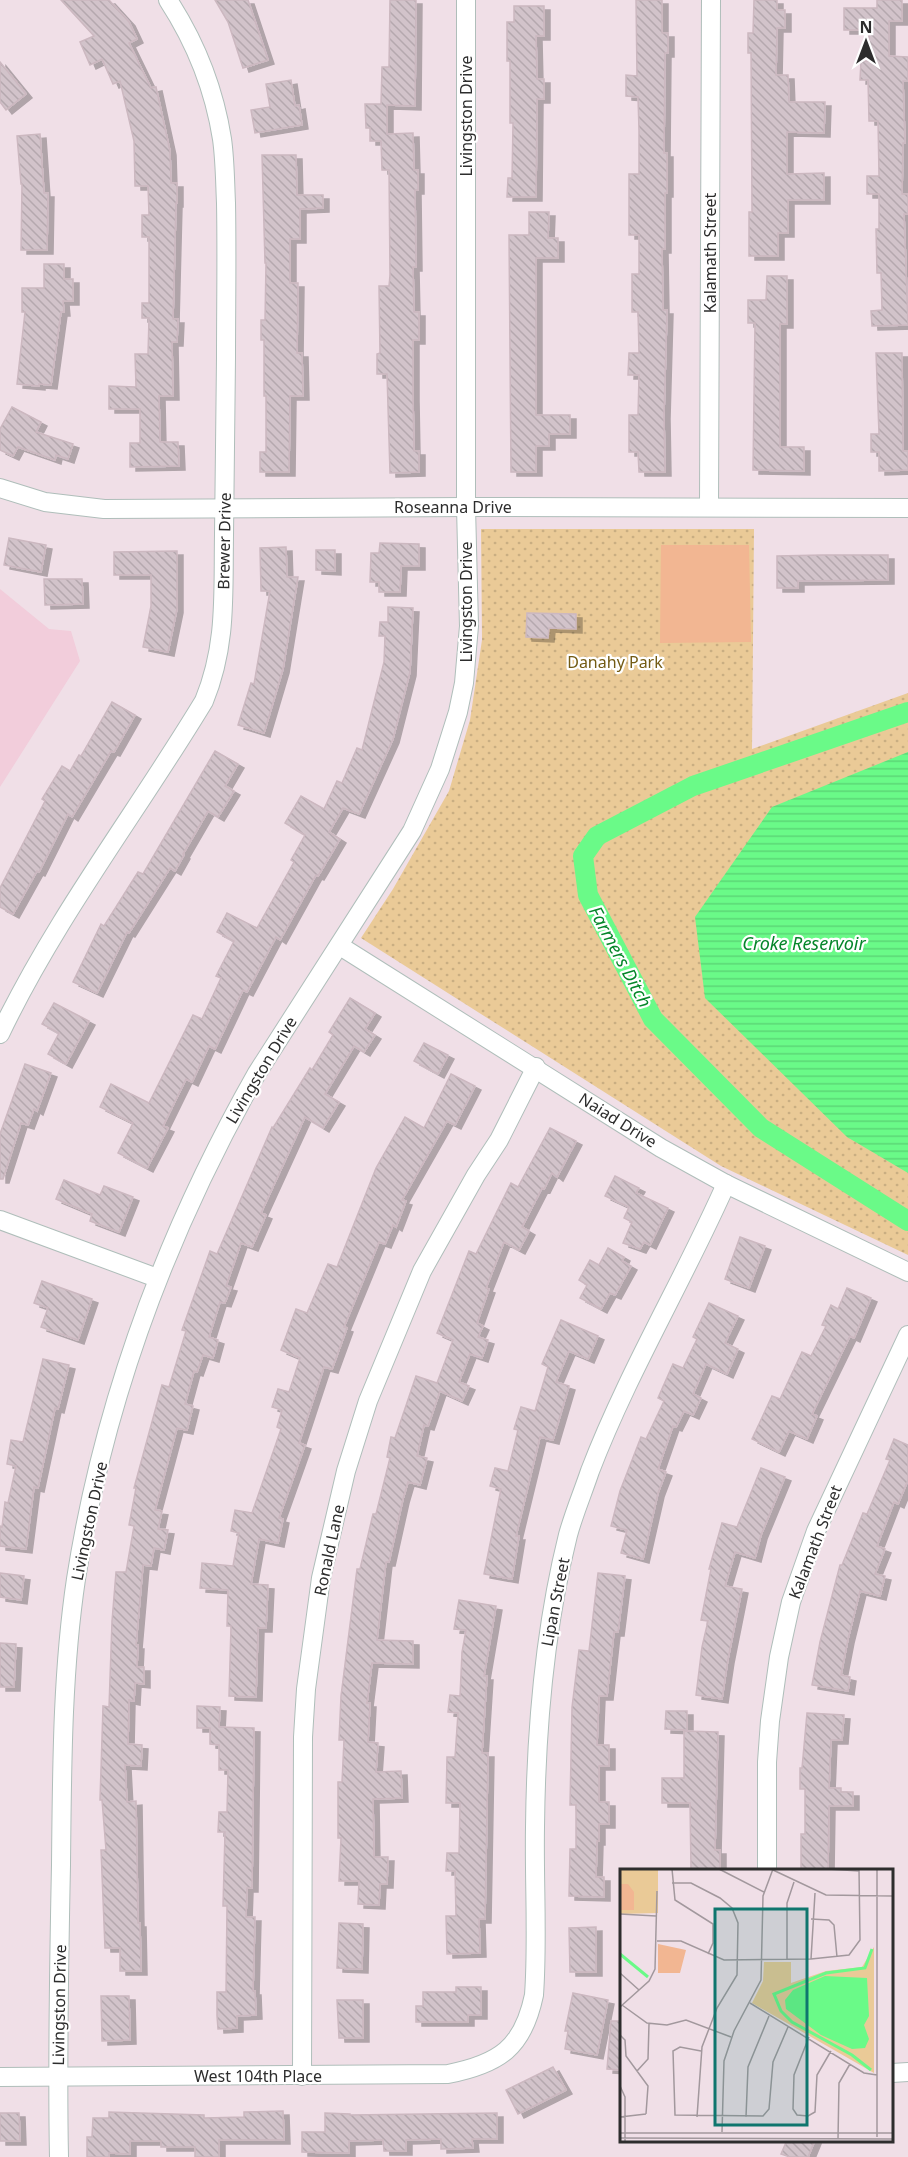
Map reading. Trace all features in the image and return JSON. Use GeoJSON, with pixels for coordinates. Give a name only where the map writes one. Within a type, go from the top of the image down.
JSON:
{"type":"FeatureCollection","features":[{"type":"Feature","properties":{"kind":"street","name":"Brewer Drive"},"geometry":{"type":"LineString","coordinates":[[0,1034],[18,995],[204,701],[212,681],[221,645],[225,509],[226,228],[222,140],[213,96],[201,60],[193,41],[168,0]]}},
{"type":"Feature","properties":{"kind":"street","name":"Livingston Drive"},"geometry":{"type":"LineString","coordinates":[[59,2157],[58,2077],[64,1693],[70,1627],[86,1524],[110,1424],[157,1278],[183,1218],[235,1112],[298,1008],[412,831],[427,802],[451,738],[458,712],[468,654],[469,626],[466,507],[466,0]]}},
{"type":"Feature","properties":{"kind":"street","name":"Kalamath Street"},"geometry":{"type":"LineString","coordinates":[[709,507],[711,0]]}},
{"type":"Feature","properties":{"kind":"street","name":"Roseanna Drive"},"geometry":{"type":"LineString","coordinates":[[0,488],[45,502],[86,508],[908,507]]}},
{"type":"Feature","properties":{"kind":"street","name":"Naiad Drive"},"geometry":{"type":"LineString","coordinates":[[340,946],[536,1067],[631,1130],[726,1184],[908,1272]]}},
{"type":"Feature","properties":{"kind":"street","name":"Ronald Lane"},"geometry":{"type":"LineString","coordinates":[[302,2076],[303,1737],[312,1633],[328,1545],[346,1471],[368,1401],[422,1271],[476,1175],[499,1140],[536,1067]]}},
{"type":"Feature","properties":{"kind":"street","name":"Lipan Street"},"geometry":{"type":"LineString","coordinates":[[509,2048],[525,2025],[534,1995],[538,1716],[555,1594],[569,1533],[604,1436],[700,1243],[726,1184]]}},
{"type":"Feature","properties":{"kind":"street"},"geometry":{"type":"LineString","coordinates":[[0,1220],[157,1278]]}},
{"type":"Feature","properties":{"kind":"street","name":"Kalamath Street"},"geometry":{"type":"LineString","coordinates":[[767,1869],[767,1762],[770,1720],[779,1657],[791,1602],[816,1531],[908,1335]]}},
{"type":"Feature","properties":{"kind":"street","name":"West 104th Place"},"geometry":{"type":"LineString","coordinates":[[0,2077],[448,2074],[484,2065],[509,2048]]}},
{"type":"Feature","properties":{"kind":"street"},"geometry":{"type":"LineString","coordinates":[[893,2073],[908,2072]]}},
{"type":"Feature","properties":{"kind":"shaded area"},"geometry":{"type":"Polygon","coordinates":[[[661,545],[749,545],[751,642],[660,643],[661,545]]]}},
{"type":"Feature","properties":{"kind":"shaded area"},"geometry":{"type":"Polygon","coordinates":[[[0,589],[49,629],[71,631],[80,661],[0,787],[0,589]]]}},
{"type":"Feature","properties":{"kind":"green space","name":"Danahy Park"},"geometry":{"type":"Polygon","coordinates":[[[481,529],[754,529],[752,749],[908,693],[908,1255],[721,1166],[361,938],[393,889],[449,791],[470,720],[482,640],[481,529]]]}},
{"type":"Feature","properties":{"kind":"water","name":"Croke Reservoir"},"geometry":{"type":"Polygon","coordinates":[[[908,752],[908,1173],[847,1137],[705,998],[695,917],[772,807],[908,752]]]}},
{"type":"Feature","properties":{"kind":"building"},"geometry":{"type":"Polygon","coordinates":[[[61,0],[109,0],[129,22],[137,39],[129,43],[151,88],[156,87],[170,151],[171,183],[177,183],[173,319],[178,319],[177,342],[172,342],[173,396],[159,396],[160,442],[178,442],[179,466],[130,467],[130,443],[140,443],[140,409],[109,409],[109,386],[136,387],[135,354],[148,354],[149,318],[142,318],[142,303],[149,303],[149,237],[142,237],[142,215],[149,215],[148,186],[135,186],[134,141],[120,81],[113,84],[102,59],[90,65],[80,42],[94,36],[61,0]]]}},
{"type":"Feature","properties":{"kind":"building"},"geometry":{"type":"Polygon","coordinates":[[[215,0],[248,0],[268,60],[243,68],[228,22],[215,0]]]}},
{"type":"Feature","properties":{"kind":"building"},"geometry":{"type":"Polygon","coordinates":[[[390,0],[416,0],[415,106],[387,105],[387,134],[413,133],[414,170],[418,170],[418,190],[415,190],[416,267],[413,267],[414,312],[419,312],[419,340],[413,340],[413,397],[414,451],[419,451],[419,472],[390,473],[387,374],[377,374],[377,354],[380,353],[379,286],[389,286],[390,275],[389,170],[382,170],[381,141],[370,141],[370,128],[366,128],[365,104],[381,104],[382,67],[389,67],[390,0]]]}},
{"type":"Feature","properties":{"kind":"building"},"geometry":{"type":"Polygon","coordinates":[[[636,0],[662,0],[662,33],[668,33],[668,53],[665,53],[664,153],[667,153],[667,193],[665,193],[665,249],[662,249],[663,310],[667,310],[665,472],[639,472],[638,452],[629,452],[629,415],[638,415],[639,375],[628,375],[629,353],[639,353],[638,312],[632,312],[632,274],[639,274],[639,235],[629,235],[629,174],[639,174],[639,131],[638,97],[626,96],[626,75],[637,76],[636,0]]]}},
{"type":"Feature","properties":{"kind":"building"},"geometry":{"type":"Polygon","coordinates":[[[754,0],[777,0],[777,10],[785,10],[785,28],[777,28],[776,75],[788,75],[789,102],[825,102],[824,133],[787,132],[787,174],[824,173],[824,200],[788,200],[788,233],[778,233],[778,256],[749,256],[749,212],[752,212],[751,53],[748,53],[748,33],[753,33],[754,0]]]}},
{"type":"Feature","properties":{"kind":"building"},"geometry":{"type":"Polygon","coordinates":[[[877,0],[902,0],[902,21],[889,21],[889,56],[908,57],[908,81],[903,81],[905,143],[903,143],[902,194],[908,194],[908,214],[904,214],[908,325],[872,326],[871,311],[882,310],[881,273],[877,273],[876,229],[879,229],[879,194],[867,194],[867,176],[879,176],[878,121],[869,121],[868,80],[860,80],[861,61],[869,61],[869,30],[844,30],[844,8],[877,8],[877,0]]]}},
{"type":"Feature","properties":{"kind":"building"},"geometry":{"type":"Polygon","coordinates":[[[514,6],[544,6],[544,36],[536,36],[537,79],[544,79],[544,99],[537,99],[536,197],[507,197],[508,178],[512,178],[513,123],[510,123],[510,61],[507,61],[507,22],[514,22],[514,6]]]}},
{"type":"Feature","properties":{"kind":"building"},"geometry":{"type":"Polygon","coordinates":[[[0,62],[26,94],[6,110],[0,102],[0,62]]]}},
{"type":"Feature","properties":{"kind":"building"},"geometry":{"type":"Polygon","coordinates":[[[291,80],[295,106],[299,105],[302,125],[255,133],[251,110],[270,107],[266,84],[291,80]]]}},
{"type":"Feature","properties":{"kind":"building"},"geometry":{"type":"Polygon","coordinates":[[[40,134],[44,193],[48,193],[47,250],[21,250],[22,184],[17,136],[40,134]]]}},
{"type":"Feature","properties":{"kind":"building"},"geometry":{"type":"Polygon","coordinates":[[[262,155],[296,155],[297,195],[323,195],[323,208],[300,209],[300,239],[290,239],[290,283],[298,283],[297,353],[302,353],[303,396],[290,396],[289,472],[260,472],[260,452],[266,452],[264,340],[261,340],[261,320],[265,320],[266,263],[262,155]]]}},
{"type":"Feature","properties":{"kind":"building"},"geometry":{"type":"Polygon","coordinates":[[[529,212],[549,212],[548,238],[558,238],[558,258],[536,258],[536,415],[570,415],[570,434],[549,434],[549,446],[536,446],[536,472],[511,472],[509,235],[529,235],[529,212]]]}},
{"type":"Feature","properties":{"kind":"building"},"geometry":{"type":"Polygon","coordinates":[[[44,264],[64,264],[64,279],[73,279],[73,301],[63,301],[64,312],[61,312],[51,385],[17,384],[25,312],[22,312],[22,288],[44,288],[44,264]]]}},
{"type":"Feature","properties":{"kind":"building"},"geometry":{"type":"Polygon","coordinates":[[[767,276],[787,276],[787,324],[780,324],[780,447],[804,447],[804,471],[753,470],[755,323],[748,323],[748,300],[766,300],[767,276]]]}},
{"type":"Feature","properties":{"kind":"building"},"geometry":{"type":"Polygon","coordinates":[[[876,353],[902,353],[903,451],[908,451],[908,470],[879,471],[879,452],[871,452],[871,434],[879,434],[876,353]]]}},
{"type":"Feature","properties":{"kind":"building"},"geometry":{"type":"Polygon","coordinates":[[[12,407],[41,422],[36,432],[73,444],[68,459],[56,455],[55,460],[18,447],[13,456],[0,450],[0,429],[12,407]]]}},
{"type":"Feature","properties":{"kind":"building"},"geometry":{"type":"Polygon","coordinates":[[[9,538],[46,545],[41,572],[4,565],[9,538]]]}},
{"type":"Feature","properties":{"kind":"building"},"geometry":{"type":"Polygon","coordinates":[[[380,543],[419,544],[419,566],[401,566],[400,592],[379,592],[379,582],[370,582],[371,553],[379,553],[380,543]]]}},
{"type":"Feature","properties":{"kind":"building"},"geometry":{"type":"Polygon","coordinates":[[[286,547],[287,577],[298,577],[283,669],[264,733],[238,725],[251,683],[254,684],[270,591],[261,591],[260,548],[286,547]]]}},
{"type":"Feature","properties":{"kind":"building"},"geometry":{"type":"Polygon","coordinates":[[[316,550],[335,550],[335,571],[316,570],[316,550]]]}},
{"type":"Feature","properties":{"kind":"building"},"geometry":{"type":"Polygon","coordinates":[[[177,551],[177,609],[168,652],[143,647],[151,606],[151,575],[114,575],[114,552],[177,551]]]}},
{"type":"Feature","properties":{"kind":"building"},"geometry":{"type":"Polygon","coordinates":[[[888,555],[888,580],[798,581],[798,588],[777,588],[777,556],[888,555]]]}},
{"type":"Feature","properties":{"kind":"building"},"geometry":{"type":"Polygon","coordinates":[[[44,579],[82,579],[83,604],[45,605],[44,579]]]}},
{"type":"Feature","properties":{"kind":"building"},"geometry":{"type":"Polygon","coordinates":[[[388,607],[413,608],[410,672],[393,739],[359,814],[343,808],[329,832],[340,839],[318,876],[316,875],[280,940],[276,937],[247,992],[243,990],[215,1049],[209,1046],[192,1082],[186,1079],[163,1126],[168,1128],[147,1168],[118,1153],[133,1123],[100,1107],[111,1084],[149,1103],[193,1015],[202,1019],[221,978],[216,976],[234,941],[217,932],[227,913],[257,928],[294,862],[291,860],[305,835],[285,823],[301,796],[324,809],[337,781],[342,783],[357,748],[362,750],[384,662],[385,636],[379,636],[380,622],[388,622],[388,607]]]}},
{"type":"Feature","properties":{"kind":"building"},"geometry":{"type":"Polygon","coordinates":[[[527,613],[576,614],[576,629],[549,628],[548,638],[526,637],[527,613]]]}},
{"type":"Feature","properties":{"kind":"building"},"geometry":{"type":"Polygon","coordinates":[[[112,702],[135,715],[72,817],[68,814],[39,872],[37,871],[13,914],[0,907],[0,888],[45,801],[42,799],[62,766],[70,771],[79,755],[81,756],[112,702]]]}},
{"type":"Feature","properties":{"kind":"building"},"geometry":{"type":"Polygon","coordinates":[[[215,751],[238,764],[225,786],[234,791],[218,817],[208,811],[175,871],[170,868],[129,933],[127,932],[97,993],[73,982],[101,924],[104,926],[138,872],[143,874],[215,751]]]}},
{"type":"Feature","properties":{"kind":"building"},"geometry":{"type":"Polygon","coordinates":[[[350,998],[375,1013],[365,1029],[375,1035],[364,1052],[354,1046],[325,1094],[339,1102],[323,1128],[305,1117],[261,1213],[266,1215],[252,1247],[241,1243],[226,1286],[231,1287],[225,1303],[220,1302],[209,1337],[218,1340],[213,1358],[203,1355],[197,1372],[194,1371],[185,1404],[193,1406],[187,1430],[177,1428],[155,1510],[162,1511],[158,1529],[168,1530],[164,1550],[154,1548],[151,1566],[143,1565],[136,1645],[138,1645],[137,1667],[144,1667],[144,1684],[135,1683],[134,1701],[129,1700],[128,1744],[142,1745],[141,1766],[125,1765],[127,1802],[136,1801],[141,1971],[120,1971],[120,1948],[105,1948],[101,1850],[106,1850],[102,1800],[100,1800],[103,1706],[109,1707],[116,1572],[126,1572],[134,1526],[129,1525],[136,1488],[134,1488],[162,1385],[169,1387],[186,1331],[182,1330],[210,1251],[217,1254],[272,1127],[310,1068],[312,1070],[333,1035],[329,1032],[350,998]]]}},
{"type":"Feature","properties":{"kind":"building"},"geometry":{"type":"Polygon","coordinates":[[[54,1003],[89,1021],[66,1064],[48,1054],[59,1033],[42,1024],[54,1003]]]}},
{"type":"Feature","properties":{"kind":"building"},"geometry":{"type":"Polygon","coordinates":[[[424,1043],[448,1055],[438,1074],[414,1061],[424,1043]]]}},
{"type":"Feature","properties":{"kind":"building"},"geometry":{"type":"Polygon","coordinates":[[[25,1064],[51,1073],[37,1111],[34,1109],[28,1125],[21,1123],[3,1179],[0,1179],[0,1134],[25,1064]]]}},
{"type":"Feature","properties":{"kind":"building"},"geometry":{"type":"Polygon","coordinates":[[[451,1074],[475,1086],[455,1125],[447,1121],[402,1200],[406,1201],[396,1227],[393,1225],[385,1244],[379,1242],[344,1327],[347,1328],[332,1369],[324,1367],[299,1443],[305,1445],[279,1518],[283,1519],[278,1543],[259,1539],[251,1584],[268,1585],[266,1628],[258,1628],[256,1697],[229,1696],[231,1626],[227,1626],[228,1590],[200,1588],[202,1563],[233,1566],[239,1533],[231,1531],[235,1510],[252,1513],[281,1429],[277,1427],[282,1410],[272,1407],[278,1389],[289,1392],[300,1358],[281,1350],[296,1309],[307,1313],[328,1264],[337,1267],[376,1168],[405,1117],[424,1128],[451,1074]]]}},
{"type":"Feature","properties":{"kind":"building"},"geometry":{"type":"Polygon","coordinates":[[[550,1128],[576,1141],[557,1177],[552,1173],[544,1189],[542,1188],[522,1227],[529,1231],[519,1250],[504,1242],[486,1288],[489,1289],[477,1323],[483,1326],[478,1337],[488,1340],[482,1358],[470,1354],[459,1382],[469,1386],[462,1401],[440,1391],[428,1426],[424,1425],[417,1456],[427,1458],[420,1485],[408,1482],[389,1562],[386,1562],[377,1640],[413,1641],[413,1664],[372,1663],[367,1703],[370,1703],[368,1742],[378,1743],[376,1772],[401,1771],[402,1798],[373,1799],[374,1857],[388,1857],[387,1884],[380,1884],[379,1905],[358,1904],[359,1881],[339,1881],[341,1838],[338,1838],[338,1782],[342,1782],[344,1740],[339,1740],[341,1696],[357,1569],[360,1569],[373,1514],[376,1514],[390,1458],[387,1457],[391,1437],[395,1438],[416,1376],[437,1383],[453,1340],[437,1333],[469,1251],[476,1254],[511,1183],[518,1187],[550,1128]]]}},
{"type":"Feature","properties":{"kind":"building"},"geometry":{"type":"Polygon","coordinates":[[[615,1176],[639,1188],[636,1193],[668,1208],[650,1245],[644,1242],[640,1249],[623,1243],[632,1222],[624,1218],[629,1207],[605,1196],[615,1176]]]}},
{"type":"Feature","properties":{"kind":"building"},"geometry":{"type":"Polygon","coordinates":[[[64,1180],[100,1195],[104,1186],[133,1197],[119,1232],[90,1221],[92,1214],[56,1199],[64,1180]]]}},
{"type":"Feature","properties":{"kind":"building"},"geometry":{"type":"Polygon","coordinates":[[[740,1237],[765,1246],[749,1288],[725,1279],[740,1237]]]}},
{"type":"Feature","properties":{"kind":"building"},"geometry":{"type":"Polygon","coordinates":[[[608,1248],[624,1257],[622,1261],[631,1266],[615,1295],[610,1293],[601,1309],[580,1298],[587,1285],[579,1280],[590,1260],[599,1265],[608,1248]]]}},
{"type":"Feature","properties":{"kind":"building"},"geometry":{"type":"Polygon","coordinates":[[[42,1281],[92,1299],[78,1340],[41,1327],[48,1308],[34,1303],[42,1281]]]}},
{"type":"Feature","properties":{"kind":"building"},"geometry":{"type":"Polygon","coordinates":[[[847,1288],[871,1298],[854,1338],[850,1336],[812,1414],[817,1416],[807,1439],[789,1431],[779,1452],[752,1439],[772,1396],[780,1399],[802,1352],[811,1356],[826,1326],[822,1325],[831,1305],[838,1309],[847,1288]]]}},
{"type":"Feature","properties":{"kind":"building"},"geometry":{"type":"Polygon","coordinates":[[[709,1303],[738,1316],[725,1343],[738,1349],[727,1374],[706,1364],[693,1394],[701,1398],[693,1415],[684,1411],[676,1427],[673,1426],[658,1469],[666,1472],[658,1493],[643,1559],[621,1553],[627,1530],[611,1526],[620,1491],[641,1437],[646,1439],[664,1401],[658,1398],[673,1364],[683,1368],[697,1339],[693,1337],[709,1303]]]}},
{"type":"Feature","properties":{"kind":"building"},"geometry":{"type":"Polygon","coordinates":[[[561,1320],[598,1336],[588,1359],[569,1351],[556,1382],[569,1386],[553,1440],[540,1437],[516,1536],[519,1536],[512,1579],[484,1574],[501,1489],[490,1486],[495,1468],[508,1471],[518,1430],[514,1429],[521,1407],[535,1411],[548,1367],[542,1364],[561,1320]]]}},
{"type":"Feature","properties":{"kind":"building"},"geometry":{"type":"Polygon","coordinates":[[[43,1359],[69,1365],[58,1409],[55,1408],[38,1488],[34,1487],[26,1549],[0,1546],[0,1526],[2,1527],[5,1502],[8,1503],[16,1466],[7,1464],[11,1440],[23,1442],[43,1359]]]}},
{"type":"Feature","properties":{"kind":"building"},"geometry":{"type":"Polygon","coordinates":[[[894,1439],[908,1445],[908,1480],[898,1504],[894,1502],[877,1546],[885,1549],[875,1574],[885,1576],[880,1596],[860,1591],[841,1675],[850,1677],[848,1691],[812,1685],[820,1642],[840,1565],[842,1565],[863,1513],[867,1514],[890,1460],[886,1459],[894,1439]]]}},
{"type":"Feature","properties":{"kind":"building"},"geometry":{"type":"Polygon","coordinates":[[[761,1468],[785,1477],[761,1535],[755,1558],[735,1552],[725,1586],[742,1589],[722,1699],[696,1695],[708,1621],[701,1620],[711,1569],[709,1569],[722,1523],[737,1527],[761,1468]]]}},
{"type":"Feature","properties":{"kind":"building"},"geometry":{"type":"Polygon","coordinates":[[[0,1573],[24,1576],[21,1600],[0,1597],[0,1573]]]}},
{"type":"Feature","properties":{"kind":"building"},"geometry":{"type":"Polygon","coordinates":[[[598,1573],[625,1576],[618,1632],[614,1632],[607,1696],[599,1696],[597,1745],[609,1745],[609,1766],[599,1766],[599,1802],[609,1802],[609,1824],[599,1824],[599,1841],[597,1841],[596,1877],[604,1877],[604,1897],[569,1896],[570,1849],[576,1849],[576,1805],[570,1805],[572,1707],[579,1650],[589,1651],[598,1573]]]}},
{"type":"Feature","properties":{"kind":"building"},"geometry":{"type":"Polygon","coordinates":[[[459,1600],[496,1606],[484,1676],[487,1676],[482,1753],[488,1753],[485,1919],[479,1919],[480,1953],[447,1954],[446,1916],[456,1916],[455,1871],[446,1871],[447,1853],[459,1853],[460,1803],[446,1803],[447,1757],[455,1757],[458,1713],[448,1712],[450,1695],[460,1696],[462,1652],[466,1630],[454,1629],[459,1600]]]}},
{"type":"Feature","properties":{"kind":"building"},"geometry":{"type":"Polygon","coordinates":[[[0,1643],[16,1644],[14,1687],[0,1687],[0,1643]]]}},
{"type":"Feature","properties":{"kind":"building"},"geometry":{"type":"Polygon","coordinates":[[[197,1706],[220,1707],[219,1727],[254,1728],[252,1888],[247,1888],[246,1917],[255,1917],[253,1991],[255,1991],[256,2015],[237,2016],[237,2028],[218,2029],[217,2016],[217,1992],[226,1992],[227,1906],[223,1906],[225,1832],[218,1832],[219,1812],[227,1812],[228,1770],[219,1770],[219,1745],[210,1744],[210,1728],[197,1728],[197,1706]]]}},
{"type":"Feature","properties":{"kind":"building"},"geometry":{"type":"Polygon","coordinates":[[[666,1711],[687,1711],[687,1730],[665,1729],[666,1711]]]}},
{"type":"Feature","properties":{"kind":"building"},"geometry":{"type":"Polygon","coordinates":[[[807,1713],[844,1715],[842,1740],[831,1740],[829,1788],[841,1788],[841,1792],[853,1792],[853,1806],[829,1806],[828,1869],[801,1869],[801,1834],[805,1834],[805,1789],[800,1789],[800,1768],[802,1768],[807,1713]]]}},
{"type":"Feature","properties":{"kind":"building"},"geometry":{"type":"Polygon","coordinates":[[[684,1731],[718,1732],[715,1850],[720,1850],[720,1869],[691,1869],[690,1803],[662,1803],[662,1778],[684,1778],[684,1731]]]}},
{"type":"Feature","properties":{"kind":"building"},"geometry":{"type":"Polygon","coordinates":[[[339,1923],[363,1924],[362,1969],[337,1968],[339,1923]]]}},
{"type":"Feature","properties":{"kind":"building"},"geometry":{"type":"Polygon","coordinates":[[[596,1927],[596,1972],[570,1972],[569,1928],[596,1927]]]}},
{"type":"Feature","properties":{"kind":"building"},"geometry":{"type":"Polygon","coordinates":[[[456,1987],[481,1987],[481,2015],[468,2015],[468,2022],[416,2022],[416,2006],[423,2006],[423,1992],[456,1992],[456,1987]]]}},
{"type":"Feature","properties":{"kind":"building"},"geometry":{"type":"Polygon","coordinates":[[[573,1993],[608,2000],[597,2055],[565,2049],[568,2031],[565,2031],[573,1993]]]}},
{"type":"Feature","properties":{"kind":"building"},"geometry":{"type":"Polygon","coordinates":[[[101,1996],[129,1996],[130,2040],[102,2041],[101,1996]]]}},
{"type":"Feature","properties":{"kind":"building"},"geometry":{"type":"Polygon","coordinates":[[[337,2000],[363,2000],[363,2038],[339,2038],[337,2000]]]}},
{"type":"Feature","properties":{"kind":"building"},"geometry":{"type":"Polygon","coordinates":[[[611,2021],[620,2021],[620,2070],[607,2069],[611,2021]]]}},
{"type":"Feature","properties":{"kind":"building"},"geometry":{"type":"Polygon","coordinates":[[[553,2067],[566,2090],[518,2114],[506,2090],[553,2067]]]}},
{"type":"Feature","properties":{"kind":"building"},"geometry":{"type":"Polygon","coordinates":[[[283,2111],[284,2140],[219,2140],[219,2157],[195,2157],[195,2147],[161,2147],[161,2141],[130,2141],[130,2154],[109,2153],[109,2157],[87,2157],[87,2137],[92,2137],[93,2118],[109,2118],[109,2112],[204,2115],[204,2118],[244,2117],[244,2112],[283,2111]]]}},
{"type":"Feature","properties":{"kind":"building"},"geometry":{"type":"Polygon","coordinates":[[[0,2113],[19,2113],[20,2141],[0,2141],[0,2113]]]}},
{"type":"Feature","properties":{"kind":"building"},"geometry":{"type":"Polygon","coordinates":[[[325,2113],[350,2115],[497,2113],[497,2139],[472,2139],[473,2148],[441,2149],[441,2139],[406,2140],[406,2151],[384,2151],[383,2140],[349,2141],[349,2153],[302,2152],[302,2132],[325,2132],[325,2113]]]}},
{"type":"Feature","properties":{"kind":"building"},"geometry":{"type":"Polygon","coordinates":[[[786,2142],[814,2142],[808,2157],[790,2157],[781,2154],[786,2142]]]}},
{"type":"Feature","properties":{"kind":"waterway","name":"Farmers Ditch"},"geometry":{"type":"LineString","coordinates":[[908,712],[693,786],[597,836],[583,856],[588,895],[653,1019],[761,1128],[908,1221]]}}]}
